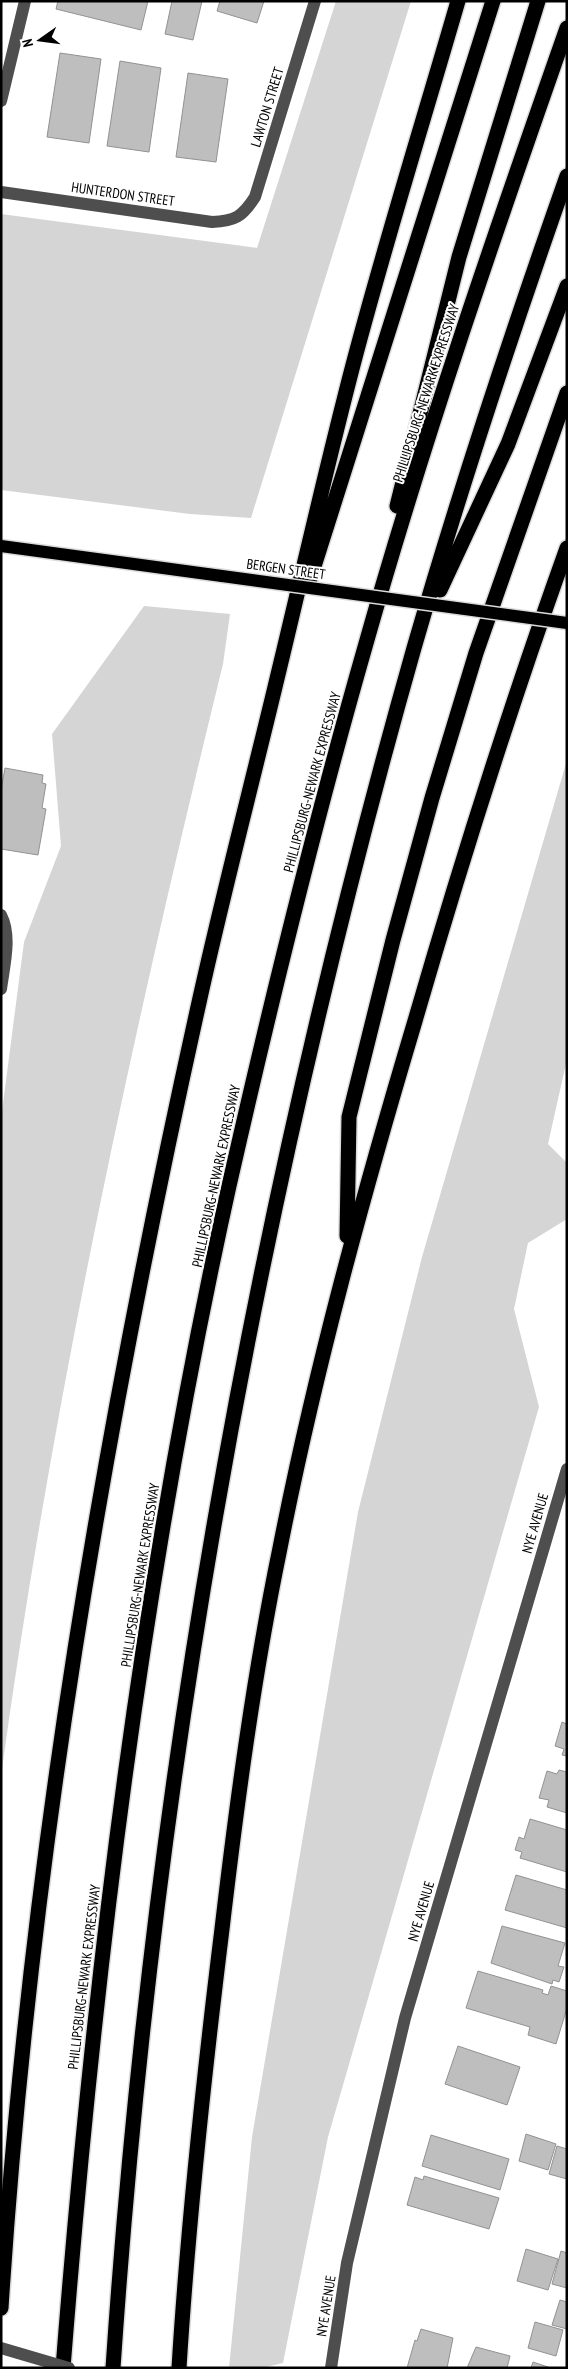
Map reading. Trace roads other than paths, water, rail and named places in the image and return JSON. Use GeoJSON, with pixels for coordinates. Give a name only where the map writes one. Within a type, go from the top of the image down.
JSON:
{"type":"FeatureCollection","features":[{"type":"Feature","properties":{"kind":"highway"},"geometry":{"type":"LineString","coordinates":[[1,2308],[20,2088],[45,1859],[61,1742],[134,1318],[175,1112],[225,888],[352,370],[458,1]]}},
{"type":"Feature","properties":{"kind":"highway"},"geometry":{"type":"LineString","coordinates":[[274,690],[494,1]]}},
{"type":"Feature","properties":{"kind":"highway"},"geometry":{"type":"LineString","coordinates":[[348,712],[448,296],[538,1]]}},
{"type":"Feature","properties":{"kind":"highway","name":"PHILLIPSBURG-NEWARK EXPRESSWAY"},"geometry":{"type":"LineString","coordinates":[[63,2368],[79,2170],[101,1959],[132,1731],[166,1513],[228,1189],[278,973],[366,643],[430,432],[567,28]]}},
{"type":"Feature","properties":{"kind":"highway"},"geometry":{"type":"LineString","coordinates":[[113,2368],[126,2194],[149,1981],[178,1753],[212,1534],[252,1316],[292,1133],[353,877],[416,644],[471,463],[567,176]]}},
{"type":"Feature","properties":{"kind":"highway"},"geometry":{"type":"LineString","coordinates":[[416,644],[508,444],[567,286]]}},
{"type":"Feature","properties":{"kind":"highway"},"geometry":{"type":"LineString","coordinates":[[346,1259],[349,1116],[374,1014],[422,833],[476,653],[567,393]]}},
{"type":"Feature","properties":{"kind":"highway"},"geometry":{"type":"LineString","coordinates":[[179,2368],[201,2100],[241,1776],[279,1550],[328,1328],[444,917],[526,664],[567,548]]}},
{"type":"Feature","properties":{"kind":"main road","name":"BERGEN STREET"},"geometry":{"type":"LineString","coordinates":[[1,546],[567,623]]}},
{"type":"Feature","properties":{"kind":"street"},"geometry":{"type":"LineString","coordinates":[[1,101],[25,1]]}},
{"type":"Feature","properties":{"kind":"street","name":"LAWTON STREET"},"geometry":{"type":"LineString","coordinates":[[239,217],[256,198],[315,1]]}},
{"type":"Feature","properties":{"kind":"street","name":"HUNTERDON STREET"},"geometry":{"type":"LineString","coordinates":[[1,192],[212,222],[227,221],[239,217]]}},
{"type":"Feature","properties":{"kind":"street"},"geometry":{"type":"LineString","coordinates":[[1,915],[5,923],[6,940],[1,989]]}},
{"type":"Feature","properties":{"kind":"street","name":"NYE AVENUE"},"geometry":{"type":"LineString","coordinates":[[331,2368],[347,2263],[405,2018],[567,1469]]}},
{"type":"Feature","properties":{"kind":"street"},"geometry":{"type":"LineString","coordinates":[[1,2348],[69,2368]]}}]}
